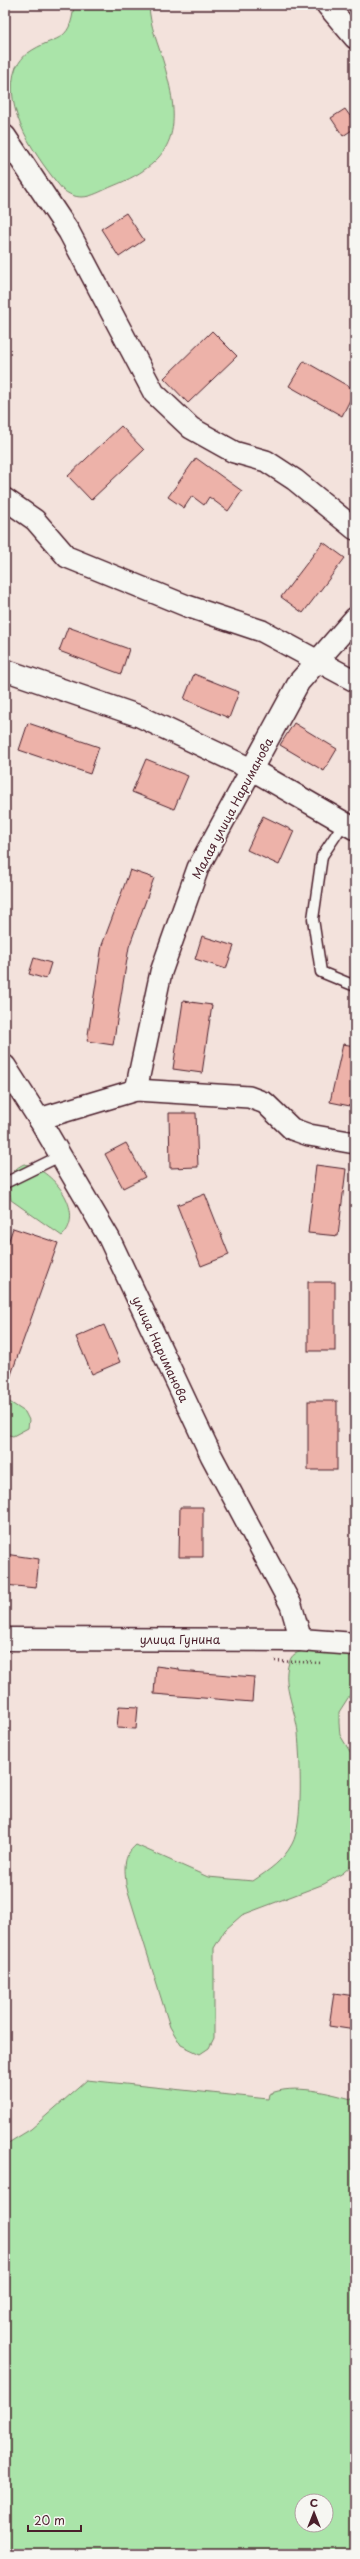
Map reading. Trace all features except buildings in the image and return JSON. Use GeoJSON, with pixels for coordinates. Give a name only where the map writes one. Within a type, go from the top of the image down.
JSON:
{"type":"FeatureCollection","features":[{"type":"Feature","properties":{"kind":"main road","name":"улица Гунина"},"geometry":{"type":"LineString","coordinates":[[5,1639],[301,1640],[355,1644]]}},
{"type":"Feature","properties":{"kind":"street"},"geometry":{"type":"LineString","coordinates":[[327,5],[355,38]]}},
{"type":"Feature","properties":{"kind":"street"},"geometry":{"type":"LineString","coordinates":[[5,136],[69,232],[154,392],[191,428],[234,452],[266,461],[295,480],[355,529]]}},
{"type":"Feature","properties":{"kind":"street"},"geometry":{"type":"LineString","coordinates":[[5,499],[35,520],[67,557],[187,606],[262,631],[355,681]]}},
{"type":"Feature","properties":{"kind":"street","name":"Малая улица Нариманова"},"geometry":{"type":"LineString","coordinates":[[136,1090],[161,972],[198,868],[299,682],[355,618]]}},
{"type":"Feature","properties":{"kind":"street"},"geometry":{"type":"LineString","coordinates":[[5,670],[139,716],[251,769],[350,826]]}},
{"type":"Feature","properties":{"kind":"street","name":"улица Нариманова"},"geometry":{"type":"LineString","coordinates":[[5,1066],[39,1119],[109,1238],[211,1455],[291,1604],[301,1640]]}},
{"type":"Feature","properties":{"kind":"street"},"geometry":{"type":"LineString","coordinates":[[39,1119],[136,1090],[248,1098],[265,1103],[292,1129],[309,1135],[355,1143]]}},
{"type":"Feature","properties":{"kind":"lane"},"geometry":{"type":"LineString","coordinates":[[350,826],[322,856],[314,919],[321,972],[355,986]]}},
{"type":"Feature","properties":{"kind":"lane"},"geometry":{"type":"LineString","coordinates":[[5,1183],[60,1156]]}},
{"type":"Feature","properties":{"kind":"green space"},"geometry":{"type":"Polygon","coordinates":[[[74,5],[149,5],[153,28],[170,86],[173,106],[173,123],[170,139],[162,153],[151,165],[135,176],[94,194],[82,197],[70,194],[63,190],[33,149],[17,116],[13,99],[12,83],[16,67],[28,53],[65,33],[72,18],[74,5]]]}},
{"type":"Feature","properties":{"kind":"green space"},"geometry":{"type":"Polygon","coordinates":[[[24,1164],[35,1167],[45,1174],[55,1182],[63,1192],[71,1215],[69,1226],[62,1236],[11,1200],[10,1178],[18,1167],[24,1164]]]}},
{"type":"Feature","properties":{"kind":"green space"},"geometry":{"type":"Polygon","coordinates":[[[5,1399],[25,1412],[29,1420],[28,1428],[13,1436],[5,1434],[5,1399]]]}},
{"type":"Feature","properties":{"kind":"green space"},"geometry":{"type":"Polygon","coordinates":[[[312,1650],[346,1654],[355,1661],[355,1687],[339,1712],[339,1723],[340,1735],[355,1760],[355,1862],[343,1873],[324,1884],[242,1915],[225,1930],[214,1948],[214,2038],[209,2048],[200,2054],[181,2045],[170,2027],[126,1885],[126,1858],[136,1845],[208,1877],[253,1881],[280,1860],[292,1844],[296,1834],[300,1806],[300,1758],[298,1733],[287,1685],[288,1667],[291,1658],[295,1654],[312,1650]]]}},
{"type":"Feature","properties":{"kind":"green space"},"geometry":{"type":"Polygon","coordinates":[[[87,2080],[268,2099],[269,2094],[289,2089],[300,2089],[323,2092],[355,2100],[355,2554],[5,2554],[5,2145],[31,2129],[87,2080]]]}}]}
